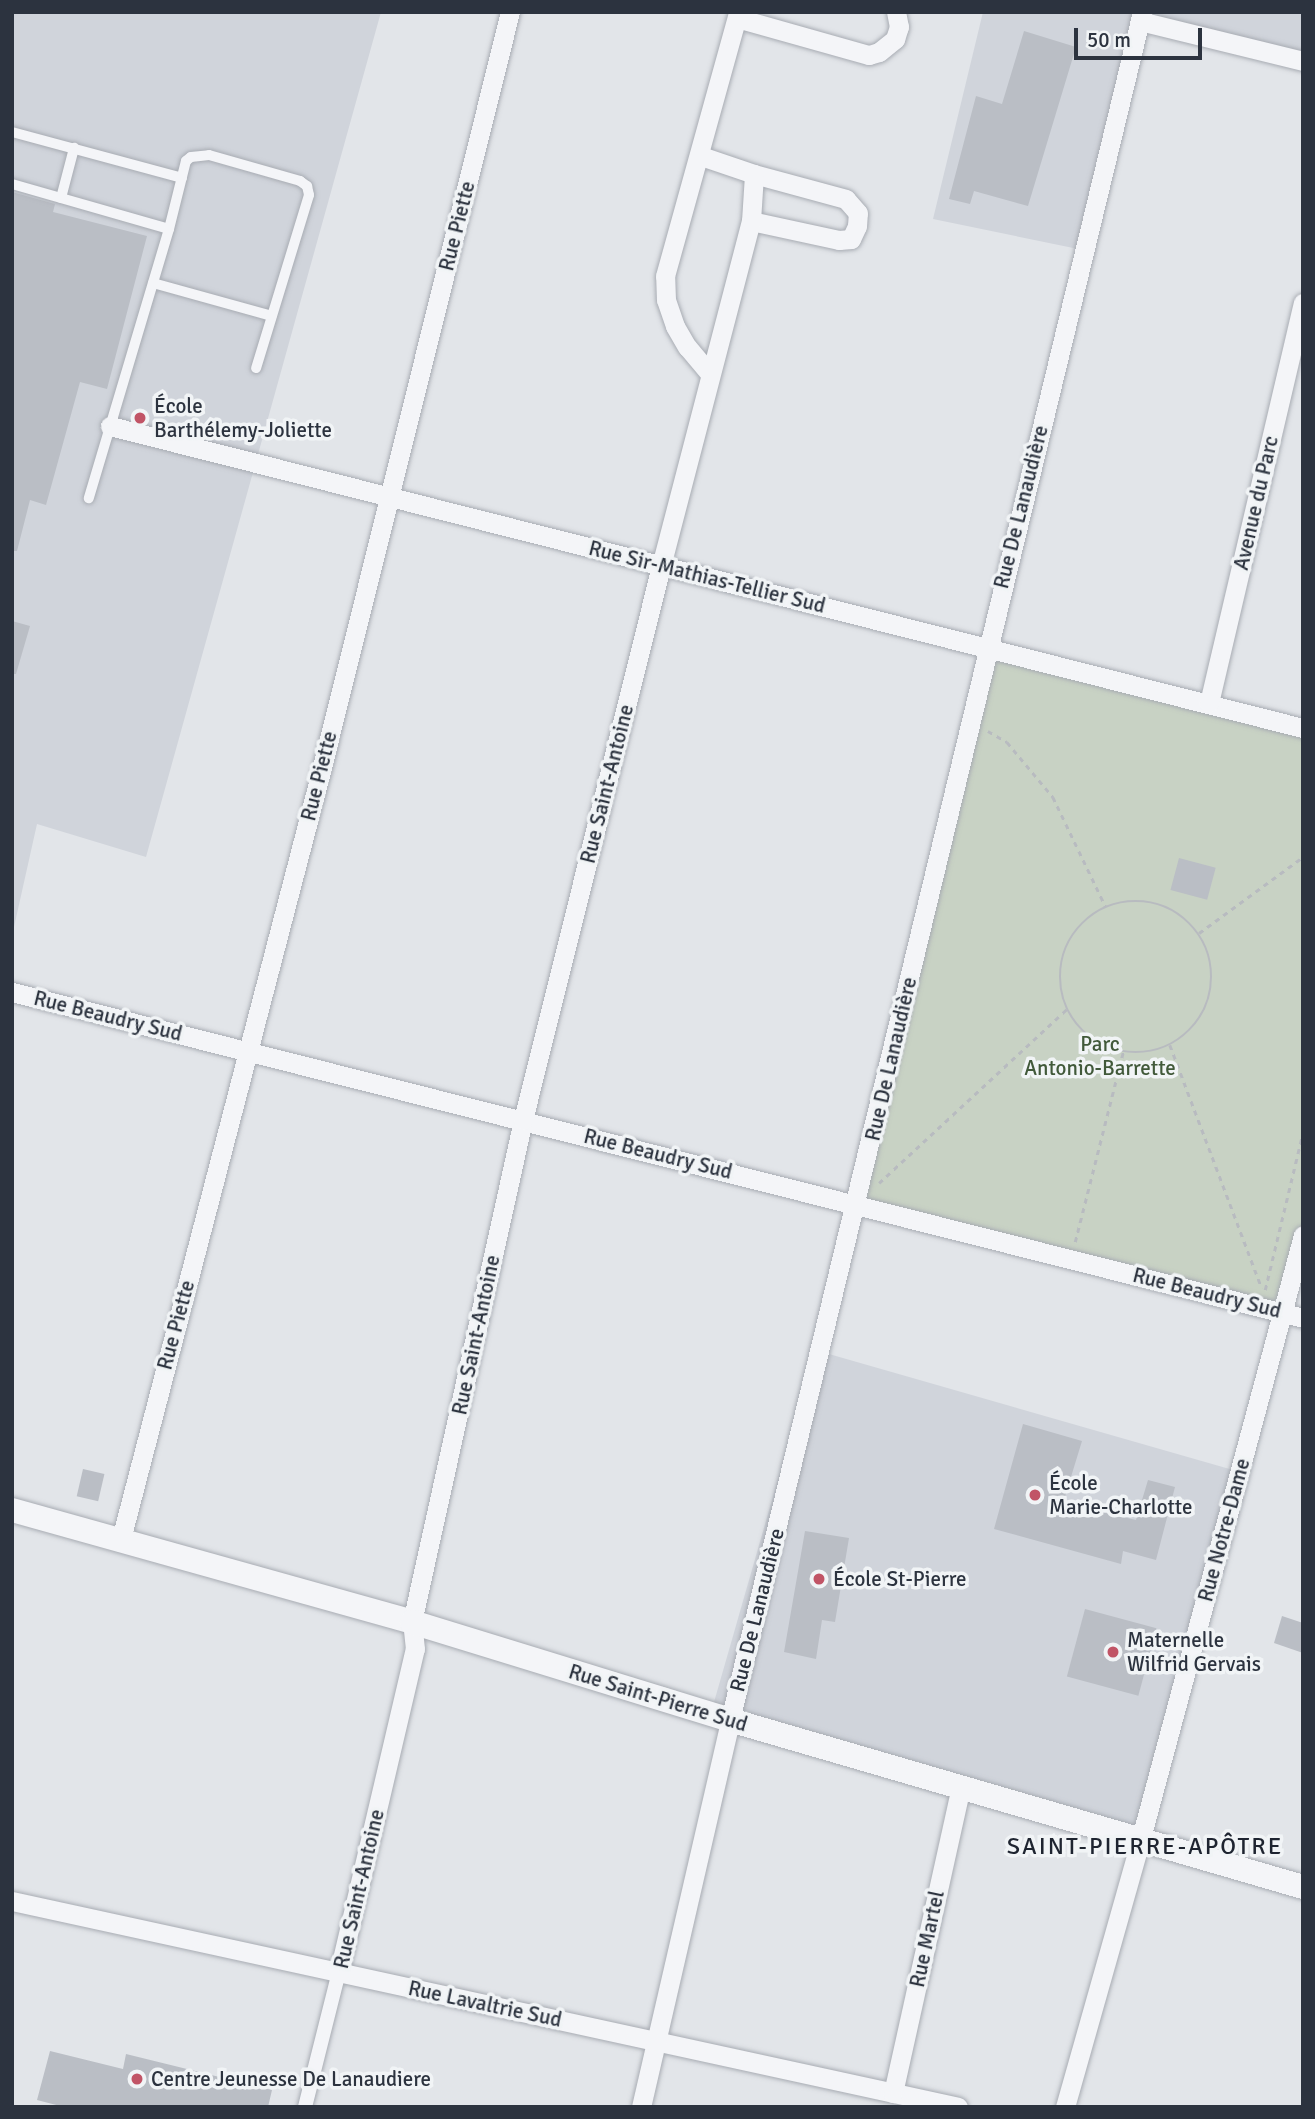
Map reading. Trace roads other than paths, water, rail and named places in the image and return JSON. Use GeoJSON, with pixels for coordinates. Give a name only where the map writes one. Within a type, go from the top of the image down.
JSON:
{"type":"FeatureCollection","features":[{"type":"Feature","properties":{"kind":"street","name":"Rue Piette"},"geometry":{"type":"LineString","coordinates":[[121,1539],[248,1051],[510,12]]}},
{"type":"Feature","properties":{"kind":"street"},"geometry":{"type":"LineString","coordinates":[[710,374],[687,347],[675,326],[666,300],[666,276],[701,156],[737,15],[869,55],[879,52],[895,39],[899,27],[896,12]]}},
{"type":"Feature","properties":{"kind":"street"},"geometry":{"type":"LineString","coordinates":[[1141,17],[1303,61]]}},
{"type":"Feature","properties":{"kind":"street","name":"Rue De Lanaudière"},"geometry":{"type":"LineString","coordinates":[[641,2107],[730,1720],[857,1204],[987,647],[1141,17]]}},
{"type":"Feature","properties":{"kind":"street"},"geometry":{"type":"LineString","coordinates":[[701,156],[754,174],[846,199],[858,213],[857,226],[850,239],[839,240],[751,221]]}},
{"type":"Feature","properties":{"kind":"street","name":"Rue Saint-Antoine"},"geometry":{"type":"LineString","coordinates":[[305,2107],[415,1649],[412,1622],[523,1120],[661,566],[751,221],[754,174]]}},
{"type":"Feature","properties":{"kind":"street","name":"Avenue du Parc"},"geometry":{"type":"LineString","coordinates":[[1209,704],[1303,303]]}},
{"type":"Feature","properties":{"kind":"street","name":"Rue Sir-Mathias-Tellier Sud"},"geometry":{"type":"LineString","coordinates":[[110,426],[1303,728]]}},
{"type":"Feature","properties":{"kind":"street","name":"Rue Beaudry Sud"},"geometry":{"type":"LineString","coordinates":[[12,992],[1303,1318]]}},
{"type":"Feature","properties":{"kind":"street","name":"Rue Notre-Dame"},"geometry":{"type":"LineString","coordinates":[[1065,2107],[1141,1838],[1303,1235]]}},
{"type":"Feature","properties":{"kind":"street","name":"Rue Saint-Pierre Sud"},"geometry":{"type":"LineString","coordinates":[[12,1510],[412,1622],[730,1720],[1303,1886]]}},
{"type":"Feature","properties":{"kind":"street","name":"Rue Martel"},"geometry":{"type":"LineString","coordinates":[[893,2093],[961,1786]]}},
{"type":"Feature","properties":{"kind":"street","name":"Rue Lavaltrie Sud"},"geometry":{"type":"LineString","coordinates":[[12,1901],[958,2107]]}},
{"type":"Feature","properties":{"kind":"lane"},"geometry":{"type":"LineString","coordinates":[[12,132],[182,178]]}},
{"type":"Feature","properties":{"kind":"lane"},"geometry":{"type":"LineString","coordinates":[[61,198],[74,148]]}},
{"type":"Feature","properties":{"kind":"lane"},"geometry":{"type":"LineString","coordinates":[[89,498],[169,229],[186,161],[200,155],[300,181],[307,186],[309,195],[256,368]]}},
{"type":"Feature","properties":{"kind":"lane"},"geometry":{"type":"LineString","coordinates":[[12,184],[169,229]]}},
{"type":"Feature","properties":{"kind":"lane"},"geometry":{"type":"LineString","coordinates":[[153,283],[272,316]]}},
{"type":"Feature","properties":{"kind":"place","name":"École Barthélemy-Joliette"},"geometry":{"type":"Point","coordinates":[140,418]}},
{"type":"Feature","properties":{"kind":"place","name":"École Marie-Charlotte"},"geometry":{"type":"Point","coordinates":[1035,1495]}},
{"type":"Feature","properties":{"kind":"place","name":"École St-Pierre"},"geometry":{"type":"Point","coordinates":[819,1579]}},
{"type":"Feature","properties":{"kind":"place","name":"Maternelle Wilfrid Gervais"},"geometry":{"type":"Point","coordinates":[1113,1652]}},
{"type":"Feature","properties":{"kind":"place","name":"Centre Jeunesse De Lanaudiere"},"geometry":{"type":"Point","coordinates":[137,2079]}},
{"type":"Feature","properties":{"kind":"district","name":"SAINT-PIERRE-APÔTRE"},"geometry":{"type":"Point","coordinates":[1145,1847]}},
{"type":"Feature","properties":{"kind":"park label","name":"Parc Antonio-Barrette"},"geometry":{"type":"Point","coordinates":[1100,1056]}}]}
